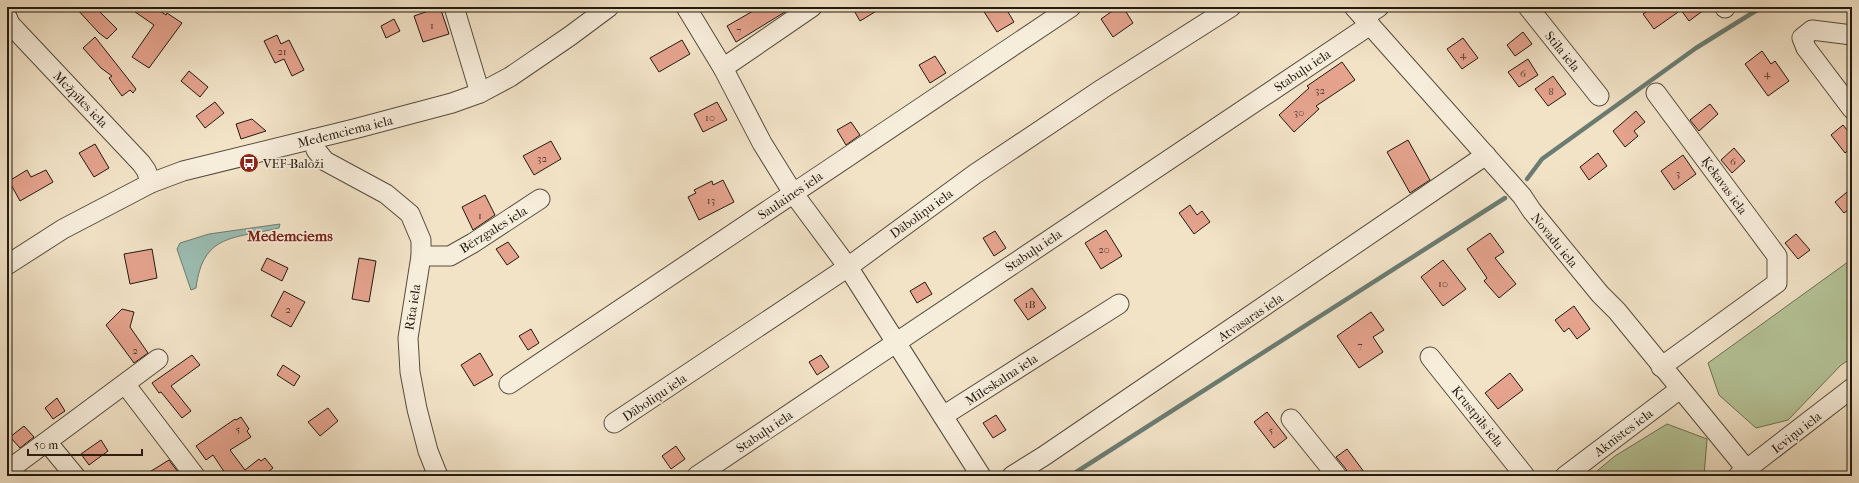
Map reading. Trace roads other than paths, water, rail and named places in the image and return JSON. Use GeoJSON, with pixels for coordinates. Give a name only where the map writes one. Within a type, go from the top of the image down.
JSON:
{"type":"FeatureCollection","features":[{"type":"Feature","properties":{"kind":"street"},"geometry":{"type":"LineString","coordinates":[[454,7],[480,93]]}},
{"type":"Feature","properties":{"kind":"street","name":"Medemciema iela"},"geometry":{"type":"LineString","coordinates":[[7,265],[63,228],[151,183],[183,171],[313,139],[452,102],[480,93],[510,77],[609,7]]}},
{"type":"Feature","properties":{"kind":"street"},"geometry":{"type":"LineString","coordinates":[[686,7],[724,68],[762,143],[793,193],[848,267],[981,476]]}},
{"type":"Feature","properties":{"kind":"street"},"geometry":{"type":"LineString","coordinates":[[724,68],[812,7]]}},
{"type":"Feature","properties":{"kind":"street","name":"Saulaines iela"},"geometry":{"type":"LineString","coordinates":[[509,384],[1071,7]]}},
{"type":"Feature","properties":{"kind":"street","name":"Dāboliņu iela"},"geometry":{"type":"LineString","coordinates":[[614,424],[848,267],[975,174],[1102,89],[1231,7]]}},
{"type":"Feature","properties":{"kind":"street","name":"Stabuļu iela"},"geometry":{"type":"LineString","coordinates":[[697,476],[896,342],[1363,16],[1379,7]]}},
{"type":"Feature","properties":{"kind":"street","name":"Stila iela"},"geometry":{"type":"LineString","coordinates":[[1528,7],[1599,96]]}},
{"type":"Feature","properties":{"kind":"street","name":"Novadu iela"},"geometry":{"type":"LineString","coordinates":[[1363,16],[1522,196],[1532,211],[1600,294],[1618,311],[1746,474]]}},
{"type":"Feature","properties":{"kind":"street","name":"Mežpīles iela"},"geometry":{"type":"LineString","coordinates":[[7,17],[10,24],[141,163],[146,170],[151,183]]}},
{"type":"Feature","properties":{"kind":"street"},"geometry":{"type":"LineString","coordinates":[[1852,35],[1812,30],[1802,38],[1806,48],[1852,109]]}},
{"type":"Feature","properties":{"kind":"street","name":"Ķekavas iela"},"geometry":{"type":"LineString","coordinates":[[1656,93],[1777,256],[1777,283],[1661,366]]}},
{"type":"Feature","properties":{"kind":"street","name":"Rīta iela"},"geometry":{"type":"LineString","coordinates":[[313,139],[316,150],[325,161],[386,194],[410,214],[421,240],[421,256],[408,338],[416,409],[428,452],[438,476]]}},
{"type":"Feature","properties":{"kind":"street","name":"Atvasaras iela"},"geometry":{"type":"LineString","coordinates":[[1012,476],[1044,456],[1395,219],[1486,155]]}},
{"type":"Feature","properties":{"kind":"street","name":"Bērzgales iela"},"geometry":{"type":"LineString","coordinates":[[421,256],[450,256],[473,243],[540,199]]}},
{"type":"Feature","properties":{"kind":"street","name":"Mīleskalna iela"},"geometry":{"type":"LineString","coordinates":[[943,416],[1119,304]]}},
{"type":"Feature","properties":{"kind":"street","name":"Krustpils iela"},"geometry":{"type":"LineString","coordinates":[[1430,357],[1525,476]]}},
{"type":"Feature","properties":{"kind":"street"},"geometry":{"type":"LineString","coordinates":[[7,471],[158,359]]}},
{"type":"Feature","properties":{"kind":"street"},"geometry":{"type":"LineString","coordinates":[[125,384],[195,476]]}},
{"type":"Feature","properties":{"kind":"street","name":"Ieviņu iela"},"geometry":{"type":"LineString","coordinates":[[1746,474],[1852,388]]}},
{"type":"Feature","properties":{"kind":"street","name":"Aknīstes iela"},"geometry":{"type":"LineString","coordinates":[[1566,476],[1680,389]]}},
{"type":"Feature","properties":{"kind":"street"},"geometry":{"type":"LineString","coordinates":[[1291,418],[1337,476]]}},
{"type":"Feature","properties":{"kind":"street"},"geometry":{"type":"LineString","coordinates":[[47,442],[74,476]]}},
{"type":"Feature","properties":{"kind":"water"},"geometry":{"type":"Polygon","coordinates":[[[280,224],[279,228],[235,237],[213,248],[206,257],[200,270],[196,288],[191,290],[177,249],[180,243],[209,234],[280,224]]]}},
{"type":"Feature","properties":{"kind":"waterway"},"geometry":{"type":"LineString","coordinates":[[1527,179],[1542,159],[1696,48],[1762,7]]}},
{"type":"Feature","properties":{"kind":"waterway"},"geometry":{"type":"LineString","coordinates":[[1070,476],[1505,198]]}},
{"type":"Feature","properties":{"kind":"place","name":"VEF-Baloži"},"geometry":{"type":"Point","coordinates":[249,163]}},
{"type":"Feature","properties":{"kind":"district","name":"Medemciems"},"geometry":{"type":"Point","coordinates":[290,236]}}]}
